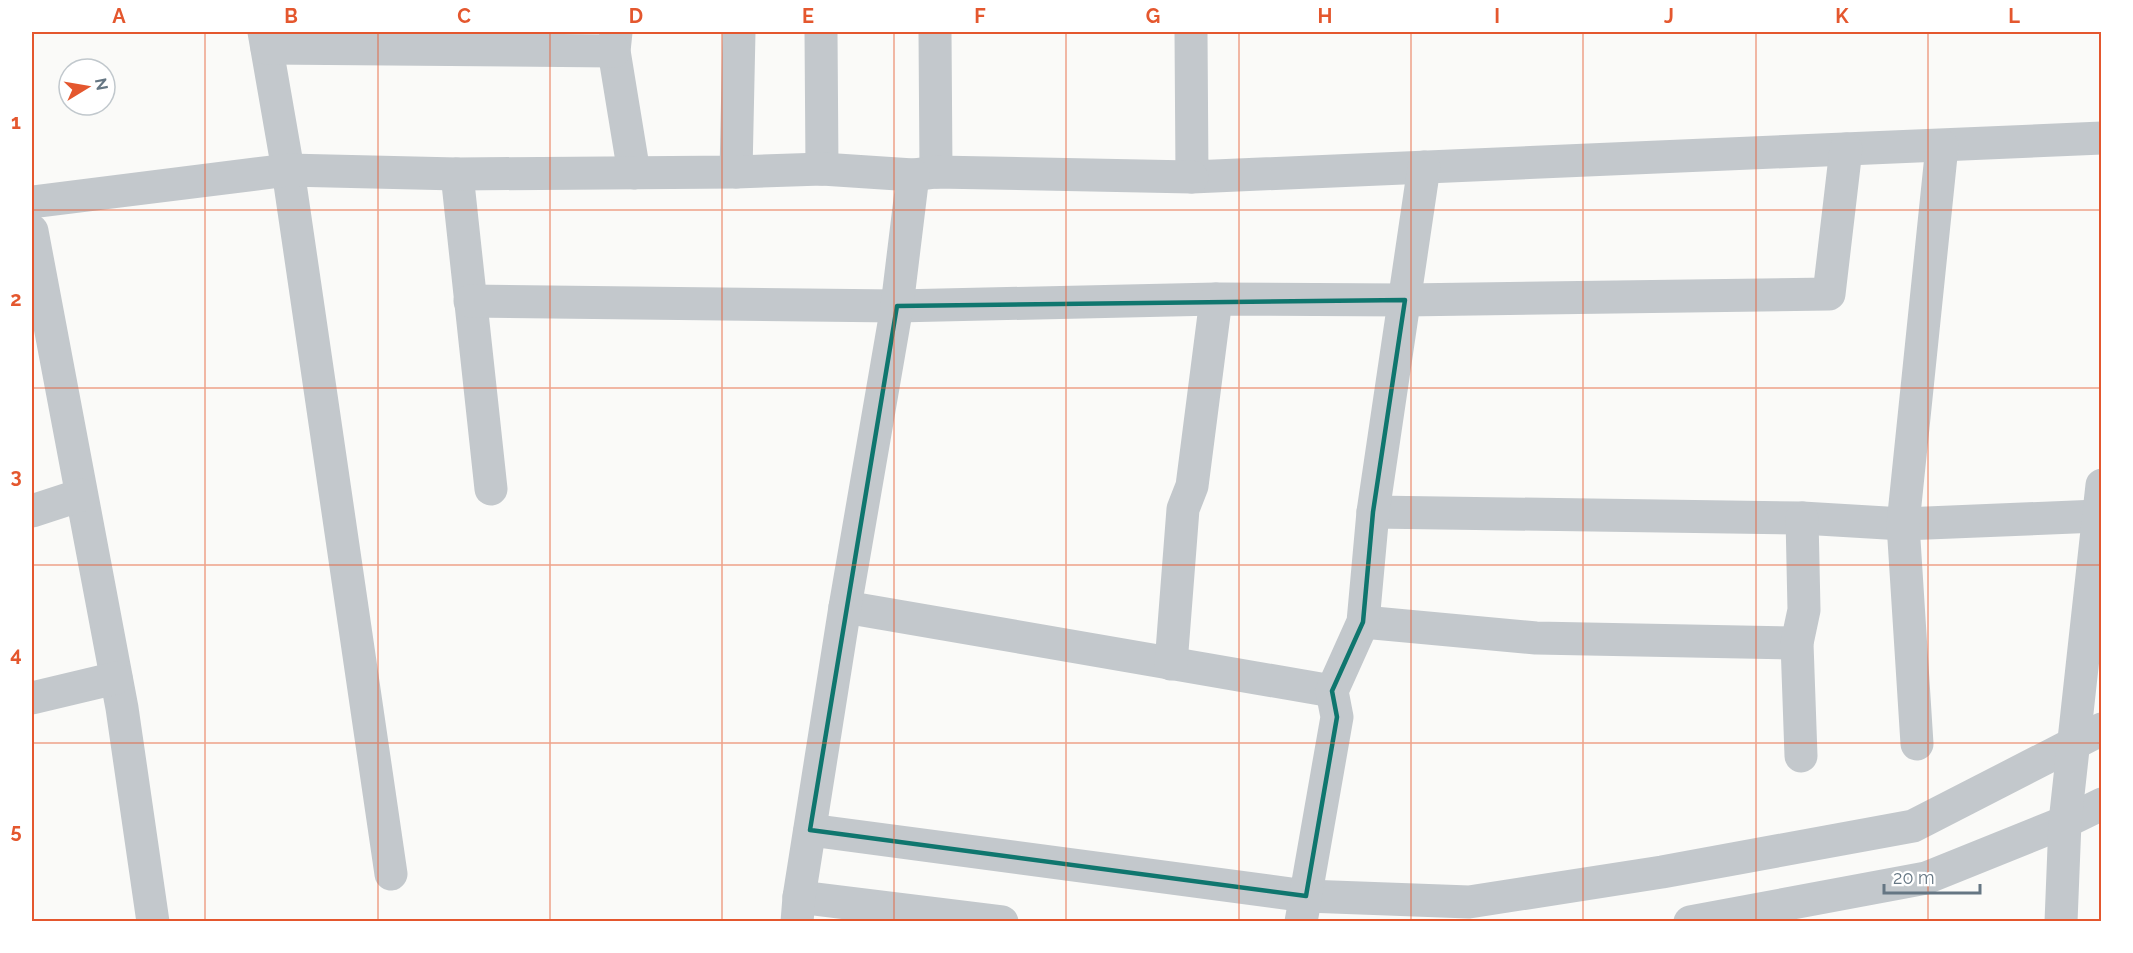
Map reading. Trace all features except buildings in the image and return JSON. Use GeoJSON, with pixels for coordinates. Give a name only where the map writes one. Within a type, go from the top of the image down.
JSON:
{"type":"FeatureCollection","features":[{"type":"Feature","properties":{"kind":"street"},"geometry":{"type":"LineString","coordinates":[[736,172],[739,32]]}},
{"type":"Feature","properties":{"kind":"street"},"geometry":{"type":"LineString","coordinates":[[822,32],[822,169]]}},
{"type":"Feature","properties":{"kind":"street"},"geometry":{"type":"LineString","coordinates":[[934,32],[924,174],[897,306],[845,607],[798,909],[1002,921]]}},
{"type":"Feature","properties":{"kind":"street"},"geometry":{"type":"LineString","coordinates":[[1191,32],[1192,177]]}},
{"type":"Feature","properties":{"kind":"street"},"geometry":{"type":"LineString","coordinates":[[391,874],[288,170],[266,40],[615,41],[634,173]]}},
{"type":"Feature","properties":{"kind":"street"},"geometry":{"type":"LineString","coordinates":[[32,202],[288,170],[457,174],[736,172],[822,169],[924,174],[1192,177],[2102,138]]}},
{"type":"Feature","properties":{"kind":"street"},"geometry":{"type":"LineString","coordinates":[[1917,744],[1903,524],[1942,146]]}},
{"type":"Feature","properties":{"kind":"street"},"geometry":{"type":"LineString","coordinates":[[470,301],[897,306],[1216,299],[1405,300],[1829,294],[1846,148]]}},
{"type":"Feature","properties":{"kind":"street"},"geometry":{"type":"LineString","coordinates":[[1304,909],[1336,717],[1332,691],[1363,622],[1373,512],[1424,167]]}},
{"type":"Feature","properties":{"kind":"street"},"geometry":{"type":"LineString","coordinates":[[457,174],[491,489]]}},
{"type":"Feature","properties":{"kind":"street"},"geometry":{"type":"LineString","coordinates":[[32,231],[116,678],[153,921]]}},
{"type":"Feature","properties":{"kind":"street"},"geometry":{"type":"LineString","coordinates":[[1171,664],[1183,509],[1192,486],[1216,299]]}},
{"type":"Feature","properties":{"kind":"street"},"geometry":{"type":"LineString","coordinates":[[2061,921],[2066,822],[2088,735],[2098,516],[2102,484]]}},
{"type":"Feature","properties":{"kind":"street"},"geometry":{"type":"LineString","coordinates":[[32,511],[81,495]]}},
{"type":"Feature","properties":{"kind":"street"},"geometry":{"type":"LineString","coordinates":[[1373,512],[1802,518],[1903,524],[2098,516]]}},
{"type":"Feature","properties":{"kind":"street"},"geometry":{"type":"LineString","coordinates":[[1801,756],[1797,643],[1804,610],[1802,518]]}},
{"type":"Feature","properties":{"kind":"street"},"geometry":{"type":"LineString","coordinates":[[845,607],[1332,691]]}},
{"type":"Feature","properties":{"kind":"street"},"geometry":{"type":"LineString","coordinates":[[1363,622],[1536,638],[1797,643]]}},
{"type":"Feature","properties":{"kind":"street"},"geometry":{"type":"LineString","coordinates":[[32,698],[116,678]]}},
{"type":"Feature","properties":{"kind":"street"},"geometry":{"type":"LineString","coordinates":[[810,830],[1304,909],[1469,902],[1662,872],[1913,826],[2088,735]]}},
{"type":"Feature","properties":{"kind":"street"},"geometry":{"type":"LineString","coordinates":[[1690,921],[1926,878],[2066,822],[2102,804]]}},
{"type":"Feature","properties":{"kind":"highlighted area"},"geometry":{"type":"Polygon","coordinates":[[[1405,300],[1373,512],[1363,622],[1332,691],[1337,717],[1306,896],[810,830],[897,306],[1405,300]]]}}]}
